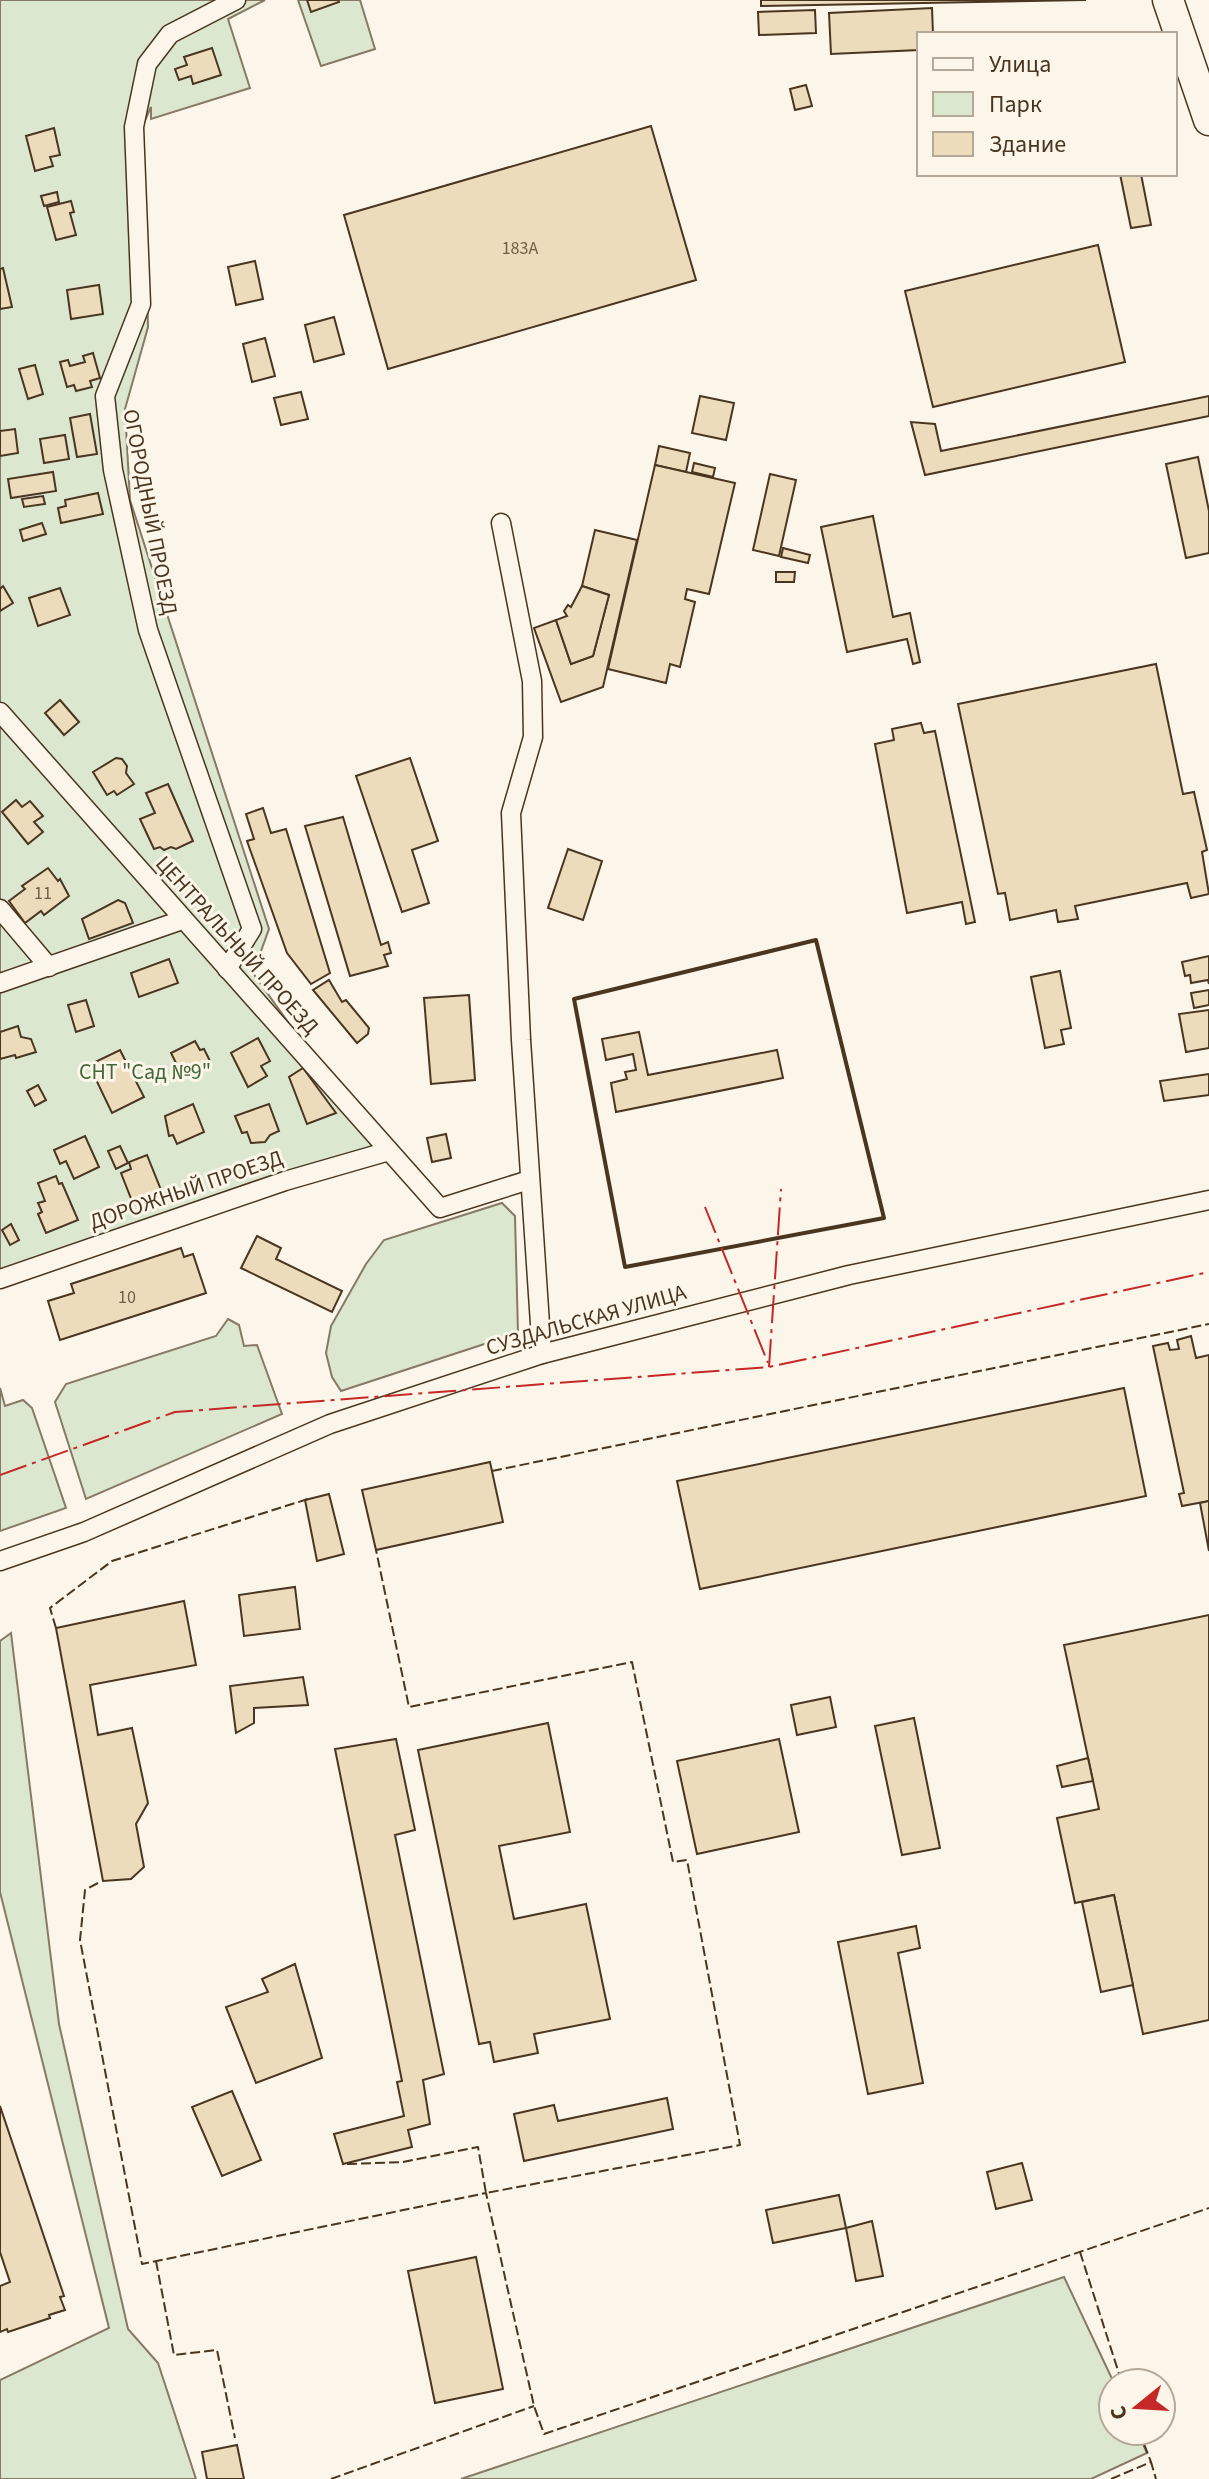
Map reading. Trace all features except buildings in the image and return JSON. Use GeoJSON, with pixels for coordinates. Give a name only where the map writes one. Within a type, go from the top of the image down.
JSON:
{"type":"FeatureCollection","features":[{"type":"Feature","properties":{"kind":"main road"},"geometry":{"type":"LineString","coordinates":[[1168,0],[1209,120]]}},
{"type":"Feature","properties":{"kind":"street","name":"ОГОРОДНЫЙ ПРОЕЗД"},"geometry":{"type":"LineString","coordinates":[[227,969],[252,929],[148,630],[113,470],[105,396],[141,304],[134,127],[147,64],[170,34],[236,0]]}},
{"type":"Feature","properties":{"kind":"street"},"geometry":{"type":"LineString","coordinates":[[501,523],[532,681],[533,737],[511,813],[529,1180],[542,1354]]}},
{"type":"Feature","properties":{"kind":"street","name":"ЦЕНТРАЛЬНЫЙ ПРОЕЗД"},"geometry":{"type":"LineString","coordinates":[[0,712],[440,1208],[529,1180]]}},
{"type":"Feature","properties":{"kind":"street"},"geometry":{"type":"LineString","coordinates":[[0,909],[49,967]]}},
{"type":"Feature","properties":{"kind":"street"},"geometry":{"type":"LineString","coordinates":[[0,983],[182,920]]}},
{"type":"Feature","properties":{"kind":"street","name":"ДОРОЖНЫЙ ПРОЕЗД"},"geometry":{"type":"LineString","coordinates":[[0,1279],[285,1181],[389,1151]]}},
{"type":"Feature","properties":{"kind":"street","name":"СУЗДАЛЬСКАЯ УЛИЦА"},"geometry":{"type":"LineString","coordinates":[[0,1561],[84,1532],[330,1424],[542,1354],[849,1275],[1209,1200]]}},
{"type":"Feature","properties":{"kind":"green space","name":"СНТ \"Сад №9\""},"geometry":{"type":"Polygon","coordinates":[[[0,0],[265,0],[228,19],[250,88],[151,119],[151,107],[143,125],[148,327],[125,409],[130,500],[269,929],[253,973],[377,1147],[0,1278],[0,0]]]}},
{"type":"Feature","properties":{"kind":"green space"},"geometry":{"type":"Polygon","coordinates":[[[298,0],[360,0],[375,49],[321,66],[298,0]]]}},
{"type":"Feature","properties":{"kind":"green space"},"geometry":{"type":"Polygon","coordinates":[[[502,1203],[515,1216],[518,1333],[341,1391],[332,1377],[326,1353],[331,1326],[366,1264],[384,1240],[502,1203]]]}},
{"type":"Feature","properties":{"kind":"green space"},"geometry":{"type":"Polygon","coordinates":[[[228,1319],[239,1325],[244,1346],[257,1345],[282,1414],[86,1499],[55,1402],[66,1384],[216,1336],[228,1319]]]}},
{"type":"Feature","properties":{"kind":"green space"},"geometry":{"type":"Polygon","coordinates":[[[0,1388],[5,1406],[23,1400],[32,1408],[66,1508],[0,1531],[0,1388]]]}},
{"type":"Feature","properties":{"kind":"green space"},"geometry":{"type":"Polygon","coordinates":[[[11,1633],[59,2024],[128,2329],[158,2363],[196,2479],[0,2479],[0,2380],[109,2328],[0,1892],[0,1641],[11,1633]]]}},
{"type":"Feature","properties":{"kind":"green space"},"geometry":{"type":"Polygon","coordinates":[[[1064,2277],[1106,2367],[1097,2367],[1097,2447],[1144,2447],[1147,2453],[1091,2479],[461,2479],[1064,2277]]]}},
{"type":"Feature","properties":{"kind":"fence"},"geometry":{"type":"LineString","coordinates":[[492,1471],[1209,1324]]}},
{"type":"Feature","properties":{"kind":"fence"},"geometry":{"type":"LineString","coordinates":[[56,1628],[50,1608],[112,1561],[308,1499]]}},
{"type":"Feature","properties":{"kind":"fence"},"geometry":{"type":"LineString","coordinates":[[347,2164],[403,2162],[478,2147],[486,2193],[740,2145],[687,1860],[673,1862],[632,1662],[409,1707],[376,1550]]}},
{"type":"Feature","properties":{"kind":"fence"},"geometry":{"type":"LineString","coordinates":[[98,1883],[85,1890],[80,1940],[142,2264],[486,2193],[534,2406],[544,2434],[1209,2208]]}},
{"type":"Feature","properties":{"kind":"fence"},"geometry":{"type":"LineString","coordinates":[[1080,2252],[1117,2367]]}},
{"type":"Feature","properties":{"kind":"fence"},"geometry":{"type":"LineString","coordinates":[[156,2261],[174,2355],[217,2350],[235,2438]]}},
{"type":"Feature","properties":{"kind":"fence"},"geometry":{"type":"LineString","coordinates":[[331,2479],[534,2406]]}},
{"type":"Feature","properties":{"kind":"fence"},"geometry":{"type":"LineString","coordinates":[[1145,2447],[1151,2462]]}},
{"type":"Feature","properties":{"kind":"fence"},"geometry":{"type":"LineString","coordinates":[[1111,2479],[1151,2462],[1156,2479]]}},
{"type":"Feature","properties":{"kind":"wall"},"geometry":{"type":"LineString","coordinates":[[816,940],[884,1218],[625,1267],[574,999],[816,940]]}},
{"type":"Feature","properties":{"kind":"power"},"geometry":{"type":"LineString","coordinates":[[769,1367],[781,1189]]}},
{"type":"Feature","properties":{"kind":"power"},"geometry":{"type":"LineString","coordinates":[[705,1207],[768,1363]]}},
{"type":"Feature","properties":{"kind":"power"},"geometry":{"type":"LineString","coordinates":[[0,1475],[175,1412],[769,1367],[1209,1272]]}}]}
